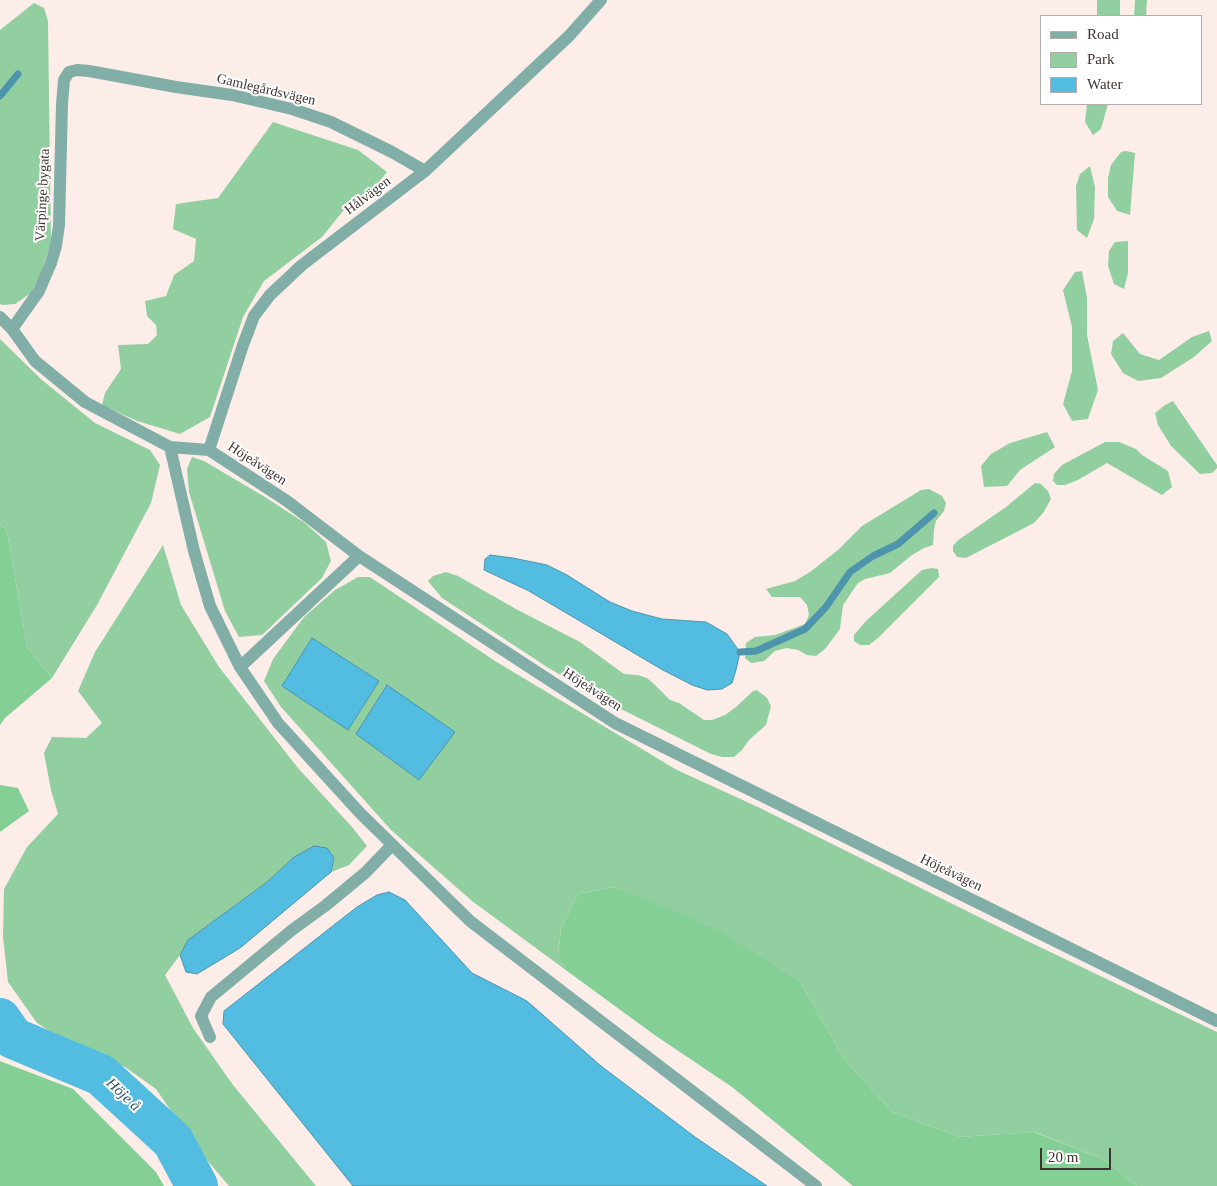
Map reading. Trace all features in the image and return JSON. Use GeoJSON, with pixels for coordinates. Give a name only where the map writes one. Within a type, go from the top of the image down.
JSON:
{"type":"FeatureCollection","features":[{"type":"Feature","properties":{"kind":"street","name":"Hålvägen"},"geometry":{"type":"LineString","coordinates":[[209,450],[242,344],[254,316],[270,294],[302,265],[425,171],[569,36],[601,0]]}},
{"type":"Feature","properties":{"kind":"street","name":"Värpinge bygata"},"geometry":{"type":"LineString","coordinates":[[12,328],[40,290],[56,246],[59,225],[64,80],[69,72],[77,70],[89,71]]}},
{"type":"Feature","properties":{"kind":"street","name":"Gamlegårdsvägen"},"geometry":{"type":"LineString","coordinates":[[89,71],[232,95],[292,108],[331,122],[392,152],[425,171]]}},
{"type":"Feature","properties":{"kind":"street","name":"Höjeåvägen"},"geometry":{"type":"LineString","coordinates":[[0,317],[12,328],[35,360],[85,402],[170,447],[209,450],[287,501],[359,556],[615,722],[1217,1021]]}},
{"type":"Feature","properties":{"kind":"street"},"geometry":{"type":"LineString","coordinates":[[170,447],[194,551],[210,606],[240,667],[278,722],[360,813],[470,921],[816,1186]]}},
{"type":"Feature","properties":{"kind":"street"},"geometry":{"type":"LineString","coordinates":[[240,667],[359,556]]}},
{"type":"Feature","properties":{"kind":"street"},"geometry":{"type":"LineString","coordinates":[[210,1037],[200,1016],[211,996],[351,884],[392,845]]}},
{"type":"Feature","properties":{"kind":"green space"},"geometry":{"type":"Polygon","coordinates":[[[1097,0],[1120,0],[1120,15],[1097,15],[1097,0]]]}},
{"type":"Feature","properties":{"kind":"green space"},"geometry":{"type":"Polygon","coordinates":[[[1135,0],[1147,0],[1146,15],[1134,15],[1135,0]]]}},
{"type":"Feature","properties":{"kind":"green space"},"geometry":{"type":"Polygon","coordinates":[[[34,3],[44,8],[48,21],[51,243],[41,273],[31,293],[15,304],[2,305],[0,304],[0,30],[34,3]]]}},
{"type":"Feature","properties":{"kind":"green space"},"geometry":{"type":"Polygon","coordinates":[[[1087,105],[1108,105],[1101,129],[1093,135],[1085,122],[1087,105]]]}},
{"type":"Feature","properties":{"kind":"green space"},"geometry":{"type":"Polygon","coordinates":[[[273,122],[358,150],[387,172],[372,191],[343,211],[322,237],[264,281],[243,317],[210,417],[180,434],[137,421],[102,405],[105,393],[121,369],[118,345],[148,344],[157,335],[156,325],[147,316],[145,301],[166,296],[174,275],[194,261],[196,239],[173,229],[176,204],[218,198],[273,122]]]}},
{"type":"Feature","properties":{"kind":"green space"},"geometry":{"type":"Polygon","coordinates":[[[1121,152],[1135,153],[1130,215],[1117,211],[1108,197],[1108,178],[1111,165],[1121,152]]]}},
{"type":"Feature","properties":{"kind":"green space"},"geometry":{"type":"Polygon","coordinates":[[[1090,166],[1095,187],[1094,219],[1087,238],[1077,230],[1076,186],[1080,174],[1090,166]]]}},
{"type":"Feature","properties":{"kind":"green space"},"geometry":{"type":"Polygon","coordinates":[[[1128,241],[1128,273],[1124,289],[1114,284],[1108,266],[1109,251],[1115,242],[1128,241]]]}},
{"type":"Feature","properties":{"kind":"green space"},"geometry":{"type":"Polygon","coordinates":[[[1082,271],[1087,298],[1087,335],[1098,390],[1088,419],[1072,421],[1063,404],[1072,371],[1072,327],[1063,290],[1075,272],[1082,271]]]}},
{"type":"Feature","properties":{"kind":"green space"},"geometry":{"type":"Polygon","coordinates":[[[1209,331],[1212,341],[1194,357],[1161,378],[1138,381],[1123,373],[1111,354],[1113,341],[1123,333],[1140,354],[1159,360],[1192,337],[1209,331]]]}},
{"type":"Feature","properties":{"kind":"green space"},"geometry":{"type":"Polygon","coordinates":[[[0,339],[42,380],[95,423],[150,450],[160,465],[151,503],[97,605],[52,678],[27,647],[7,531],[0,524],[0,339]]]}},
{"type":"Feature","properties":{"kind":"green space"},"geometry":{"type":"Polygon","coordinates":[[[1173,401],[1217,465],[1217,468],[1212,473],[1200,474],[1171,446],[1158,425],[1155,413],[1173,401]]]}},
{"type":"Feature","properties":{"kind":"green space"},"geometry":{"type":"Polygon","coordinates":[[[1047,432],[1055,447],[1020,470],[1007,486],[984,487],[981,466],[991,454],[1010,443],[1047,432]]]}},
{"type":"Feature","properties":{"kind":"green space"},"geometry":{"type":"Polygon","coordinates":[[[1105,442],[1119,442],[1136,449],[1142,455],[1168,471],[1172,487],[1162,495],[1107,463],[1078,480],[1065,485],[1057,485],[1053,481],[1054,474],[1062,465],[1105,442]]]}},
{"type":"Feature","properties":{"kind":"green space"},"geometry":{"type":"Polygon","coordinates":[[[192,457],[204,461],[265,497],[305,523],[326,542],[331,561],[322,578],[262,635],[239,637],[225,611],[189,492],[187,469],[192,457]]]}},
{"type":"Feature","properties":{"kind":"green space"},"geometry":{"type":"Polygon","coordinates":[[[1035,483],[1041,484],[1048,491],[1051,499],[1043,513],[1034,523],[966,558],[957,557],[953,551],[953,546],[957,541],[1006,507],[1035,483]]]}},
{"type":"Feature","properties":{"kind":"green space"},"geometry":{"type":"Polygon","coordinates":[[[929,489],[942,496],[946,503],[944,511],[936,521],[933,545],[912,555],[890,573],[865,579],[858,583],[843,605],[840,629],[825,649],[816,656],[787,648],[775,651],[764,661],[751,663],[745,658],[746,643],[755,637],[775,635],[805,624],[809,615],[807,605],[800,597],[772,597],[766,589],[795,581],[810,572],[838,550],[862,526],[921,490],[929,489]]]}},
{"type":"Feature","properties":{"kind":"green space"},"geometry":{"type":"Polygon","coordinates":[[[0,524],[7,531],[27,647],[52,678],[5,718],[0,725],[0,524]]]}},
{"type":"Feature","properties":{"kind":"green space"},"geometry":{"type":"Polygon","coordinates":[[[163,545],[181,605],[219,667],[298,768],[367,846],[349,865],[331,872],[334,858],[294,857],[267,882],[188,940],[180,955],[165,975],[193,1028],[233,1085],[316,1186],[229,1186],[195,1146],[156,1089],[125,1067],[76,1048],[37,1023],[8,982],[3,937],[4,889],[27,847],[58,814],[44,753],[52,737],[86,738],[102,723],[78,691],[95,652],[163,545]]]}},
{"type":"Feature","properties":{"kind":"green space"},"geometry":{"type":"Polygon","coordinates":[[[938,569],[939,577],[878,638],[869,645],[860,645],[854,641],[854,635],[866,621],[922,570],[938,569]]]}},
{"type":"Feature","properties":{"kind":"green space"},"geometry":{"type":"Polygon","coordinates":[[[446,572],[458,576],[580,642],[624,674],[647,678],[670,700],[679,703],[704,720],[712,720],[725,715],[753,691],[757,690],[767,698],[771,706],[766,725],[734,757],[722,757],[711,754],[599,698],[547,667],[442,598],[428,581],[433,576],[446,572]]]}},
{"type":"Feature","properties":{"kind":"green space"},"geometry":{"type":"Polygon","coordinates":[[[358,577],[370,577],[495,661],[677,770],[758,807],[1019,937],[1217,1032],[1217,1186],[1137,1186],[1103,1159],[1035,1132],[959,1137],[892,1112],[843,1058],[801,983],[613,887],[578,894],[561,929],[558,954],[567,971],[472,901],[391,830],[281,707],[264,681],[273,659],[304,617],[335,590],[358,577]]]}},
{"type":"Feature","properties":{"kind":"green space"},"geometry":{"type":"Polygon","coordinates":[[[0,785],[18,788],[29,811],[0,832],[0,785]]]}},
{"type":"Feature","properties":{"kind":"green space"},"geometry":{"type":"Polygon","coordinates":[[[613,887],[680,913],[723,933],[801,983],[843,1058],[892,1112],[959,1137],[1034,1132],[1103,1159],[1137,1186],[853,1186],[732,1087],[656,1036],[567,971],[558,955],[561,929],[578,894],[613,887]]]}},
{"type":"Feature","properties":{"kind":"green space"},"geometry":{"type":"Polygon","coordinates":[[[0,1061],[73,1089],[156,1172],[164,1186],[0,1186],[0,1061]]]}},
{"type":"Feature","properties":{"kind":"water"},"geometry":{"type":"Polygon","coordinates":[[[490,555],[547,565],[567,575],[610,602],[632,611],[662,619],[706,622],[727,634],[740,652],[732,683],[722,689],[707,690],[692,685],[661,669],[529,591],[484,570],[485,559],[490,555]]]}},
{"type":"Feature","properties":{"kind":"water"},"geometry":{"type":"Polygon","coordinates":[[[312,638],[379,681],[348,730],[282,686],[312,638]]]}},
{"type":"Feature","properties":{"kind":"water"},"geometry":{"type":"Polygon","coordinates":[[[387,685],[455,732],[419,780],[356,734],[387,685]]]}},
{"type":"Feature","properties":{"kind":"water"},"geometry":{"type":"Polygon","coordinates":[[[314,846],[327,848],[334,858],[331,872],[240,948],[197,974],[186,972],[180,955],[188,940],[267,882],[294,857],[314,846]]]}},
{"type":"Feature","properties":{"kind":"water"},"geometry":{"type":"Polygon","coordinates":[[[389,892],[405,900],[472,973],[527,1001],[601,1066],[695,1137],[767,1186],[353,1186],[223,1024],[224,1011],[357,907],[377,895],[389,892]]]}},
{"type":"Feature","properties":{"kind":"waterway"},"geometry":{"type":"LineString","coordinates":[[0,96],[18,74]]}},
{"type":"Feature","properties":{"kind":"waterway"},"geometry":{"type":"LineString","coordinates":[[740,652],[756,651],[805,629],[826,607],[850,572],[873,556],[898,544],[934,513]]}},
{"type":"Feature","properties":{"kind":"waterway","name":"Höje å"},"geometry":{"type":"LineString","coordinates":[[0,1019],[13,1038],[101,1075],[173,1141],[197,1186]]}}]}
